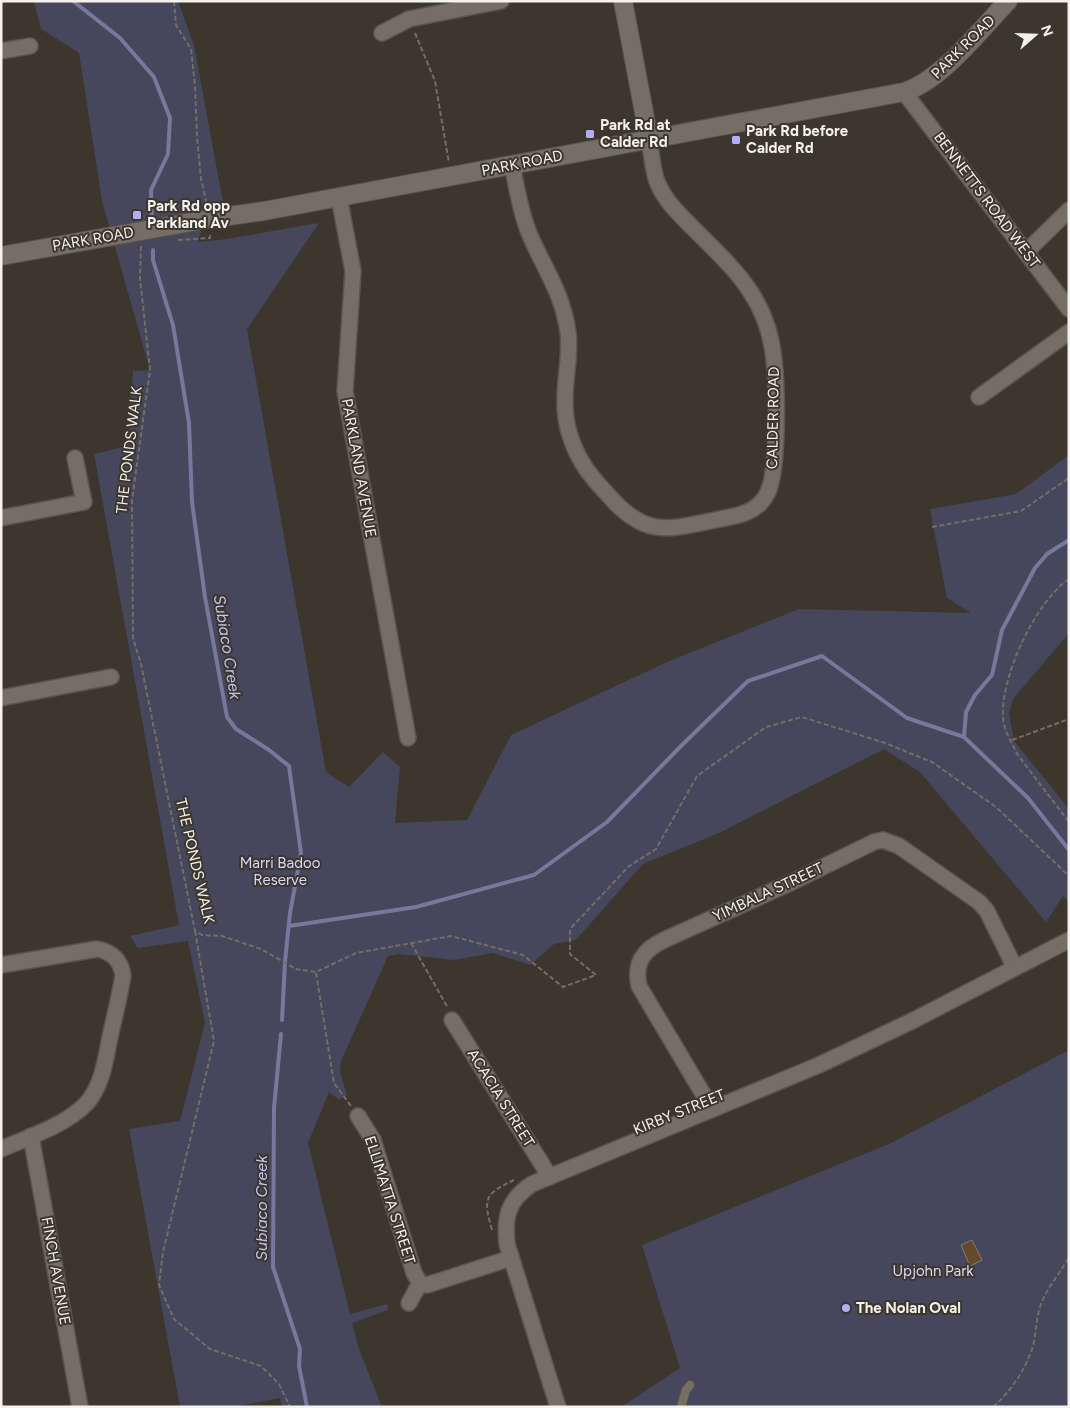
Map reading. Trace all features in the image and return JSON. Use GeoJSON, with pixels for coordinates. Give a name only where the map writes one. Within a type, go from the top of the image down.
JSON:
{"type":"FeatureCollection","features":[{"type":"Feature","properties":{"kind":"street"},"geometry":{"type":"LineString","coordinates":[[382,33],[427,8],[501,1]]}},
{"type":"Feature","properties":{"kind":"street","name":"CALDER ROAD"},"geometry":{"type":"LineString","coordinates":[[512,165],[522,212],[529,233],[557,288],[563,306],[569,343],[565,396],[566,422],[583,466],[620,508],[640,523],[659,528],[728,518],[756,508],[768,494],[773,466],[776,406],[774,360],[770,338],[764,315],[755,297],[726,261],[673,208],[658,184],[624,1]]}},
{"type":"Feature","properties":{"kind":"street","name":"PARK ROAD"},"geometry":{"type":"LineString","coordinates":[[1,256],[100,237],[264,211],[904,92],[922,86],[941,72],[1008,1]]}},
{"type":"Feature","properties":{"kind":"street"},"geometry":{"type":"LineString","coordinates":[[1,51],[30,46]]}},
{"type":"Feature","properties":{"kind":"street","name":"BENNETTS ROAD WEST"},"geometry":{"type":"LineString","coordinates":[[904,92],[1069,309]]}},
{"type":"Feature","properties":{"kind":"street","name":"PARKLAND AVENUE"},"geometry":{"type":"LineString","coordinates":[[339,197],[353,271],[345,391],[408,738]]}},
{"type":"Feature","properties":{"kind":"street"},"geometry":{"type":"LineString","coordinates":[[1026,252],[1069,210]]}},
{"type":"Feature","properties":{"kind":"street"},"geometry":{"type":"LineString","coordinates":[[979,397],[1069,332]]}},
{"type":"Feature","properties":{"kind":"street"},"geometry":{"type":"LineString","coordinates":[[1,518],[84,502],[75,458]]}},
{"type":"Feature","properties":{"kind":"street"},"geometry":{"type":"LineString","coordinates":[[1,698],[111,676]]}},
{"type":"Feature","properties":{"kind":"street","name":"YIMBALA STREET"},"geometry":{"type":"LineString","coordinates":[[712,1109],[639,986],[638,966],[643,956],[650,948],[664,940],[790,883],[874,842],[883,840],[899,846],[979,902],[987,911],[1015,968]]}},
{"type":"Feature","properties":{"kind":"street","name":"KIRBY STREET"},"geometry":{"type":"LineString","coordinates":[[558,1407],[507,1244],[505,1225],[512,1204],[524,1189],[819,1065],[912,1021],[1069,940]]}},
{"type":"Feature","properties":{"kind":"street"},"geometry":{"type":"LineString","coordinates":[[1,965],[97,949],[114,955],[122,968],[122,984],[102,1070],[94,1092],[87,1102],[75,1113],[1,1149]]}},
{"type":"Feature","properties":{"kind":"street","name":"ACACIA STREET"},"geometry":{"type":"LineString","coordinates":[[452,1020],[550,1177]]}},
{"type":"Feature","properties":{"kind":"street","name":"ELLIMATTA STREET"},"geometry":{"type":"LineString","coordinates":[[358,1116],[373,1140],[414,1273],[420,1284]]}},
{"type":"Feature","properties":{"kind":"street","name":"FINCH AVENUE"},"geometry":{"type":"LineString","coordinates":[[31,1136],[80,1407]]}},
{"type":"Feature","properties":{"kind":"street","name":"ELLIMATTA STREET"},"geometry":{"type":"LineString","coordinates":[[420,1284],[427,1285],[511,1258]]}},
{"type":"Feature","properties":{"kind":"street","name":"ELLIMATTA STREET"},"geometry":{"type":"LineString","coordinates":[[409,1303],[420,1284]]}},
{"type":"Feature","properties":{"kind":"lane"},"geometry":{"type":"LineString","coordinates":[[681,1407],[686,1390],[690,1385]]}},
{"type":"Feature","properties":{"kind":"path"},"geometry":{"type":"LineString","coordinates":[[174,1],[176,25],[192,49],[196,86],[199,162],[207,207]]}},
{"type":"Feature","properties":{"kind":"path"},"geometry":{"type":"LineString","coordinates":[[409,19],[435,80],[451,176]]}},
{"type":"Feature","properties":{"kind":"path","name":"THE PONDS WALK"},"geometry":{"type":"LineString","coordinates":[[141,246],[140,278],[150,370],[132,500],[133,638],[141,664],[195,931],[202,935],[222,936],[261,950],[296,969],[316,972]]}},
{"type":"Feature","properties":{"kind":"path"},"geometry":{"type":"LineString","coordinates":[[932,527],[1021,510],[1069,478]]}},
{"type":"Feature","properties":{"kind":"path"},"geometry":{"type":"LineString","coordinates":[[1069,579],[1058,586],[1038,612],[1011,671],[1003,701],[1003,720],[1007,735],[1012,741],[1017,754],[1069,822]]}},
{"type":"Feature","properties":{"kind":"path"},"geometry":{"type":"LineString","coordinates":[[358,1116],[334,1084],[316,972],[356,953],[451,936],[523,955],[563,987],[596,975],[570,954],[570,929],[629,866],[656,849],[696,776],[766,727],[802,717],[885,743],[932,762],[996,807],[1069,876]]}},
{"type":"Feature","properties":{"kind":"path"},"geometry":{"type":"LineString","coordinates":[[1012,741],[1069,719]]}},
{"type":"Feature","properties":{"kind":"path"},"geometry":{"type":"LineString","coordinates":[[195,931],[214,1041],[163,1252],[159,1285],[174,1319],[210,1349],[260,1366],[279,1384],[290,1407]]}},
{"type":"Feature","properties":{"kind":"path"},"geometry":{"type":"LineString","coordinates":[[411,943],[446,1002],[452,1020]]}},
{"type":"Feature","properties":{"kind":"path"},"geometry":{"type":"LineString","coordinates":[[494,1236],[486,1211],[487,1203],[491,1194],[496,1189],[518,1178]]}},
{"type":"Feature","properties":{"kind":"path"},"geometry":{"type":"LineString","coordinates":[[993,1407],[1004,1397],[1022,1371],[1032,1347],[1043,1300],[1069,1257]]}},
{"type":"Feature","properties":{"kind":"green space","name":"Marri Badoo Reserve"},"geometry":{"type":"Polygon","coordinates":[[[34,1],[178,1],[194,45],[223,202],[207,207],[198,242],[227,239],[319,223],[247,329],[326,772],[349,787],[383,752],[400,767],[395,823],[467,820],[511,735],[667,662],[799,609],[971,613],[947,598],[930,509],[1016,494],[1069,455],[1069,633],[1013,699],[1009,713],[1014,741],[1069,809],[1069,903],[1063,896],[1046,922],[920,772],[884,749],[719,833],[643,864],[576,940],[554,944],[530,965],[493,953],[454,960],[399,954],[388,956],[341,1061],[340,1072],[347,1095],[339,1100],[329,1092],[308,1143],[350,1314],[387,1304],[388,1310],[352,1323],[359,1349],[382,1407],[282,1407],[280,1398],[232,1407],[180,1407],[129,1129],[180,1121],[205,1023],[188,941],[138,948],[130,936],[179,925],[94,454],[127,446],[133,371],[150,370],[102,201],[79,53],[41,29],[34,1]]]}},
{"type":"Feature","properties":{"kind":"green space","name":"Upjohn Park"},"geometry":{"type":"Polygon","coordinates":[[[1069,1050],[1069,1407],[621,1407],[680,1368],[642,1245],[891,1143],[1069,1050]]]}},
{"type":"Feature","properties":{"kind":"building"},"geometry":{"type":"Polygon","coordinates":[[[972,1240],[982,1260],[970,1266],[961,1245],[972,1240]]]}},
{"type":"Feature","properties":{"kind":"waterway","name":"Subiaco Creek"},"geometry":{"type":"LineString","coordinates":[[73,1],[120,38],[154,77],[170,118],[168,154],[151,190],[152,224]]}},
{"type":"Feature","properties":{"kind":"waterway","name":"Subiaco Creek"},"geometry":{"type":"LineString","coordinates":[[153,250],[153,260],[173,325],[189,423],[192,502],[205,597],[227,717],[236,729],[269,750],[289,766],[301,853],[290,913],[282,1020]]}},
{"type":"Feature","properties":{"kind":"waterway"},"geometry":{"type":"LineString","coordinates":[[289,926],[416,907],[534,875],[607,822],[748,681],[822,656],[907,718],[964,737],[966,712],[975,695],[992,675],[1002,630],[1035,568],[1047,554],[1069,540]]}},
{"type":"Feature","properties":{"kind":"waterway"},"geometry":{"type":"LineString","coordinates":[[964,737],[1028,798],[1069,850]]}},
{"type":"Feature","properties":{"kind":"waterway","name":"Subiaco Creek"},"geometry":{"type":"LineString","coordinates":[[281,1034],[274,1108],[273,1267],[300,1349],[299,1366],[307,1407]]}},
{"type":"Feature","properties":{"kind":"place","name":"Park Rd at Calder Rd"},"geometry":{"type":"Point","coordinates":[590,134]}},
{"type":"Feature","properties":{"kind":"place","name":"Park Rd before Calder Rd"},"geometry":{"type":"Point","coordinates":[736,140]}},
{"type":"Feature","properties":{"kind":"place","name":"Park Rd opp Parkland Av"},"geometry":{"type":"Point","coordinates":[137,215]}},
{"type":"Feature","properties":{"kind":"place","name":"The Nolan Oval"},"geometry":{"type":"Point","coordinates":[846,1308]}}]}
